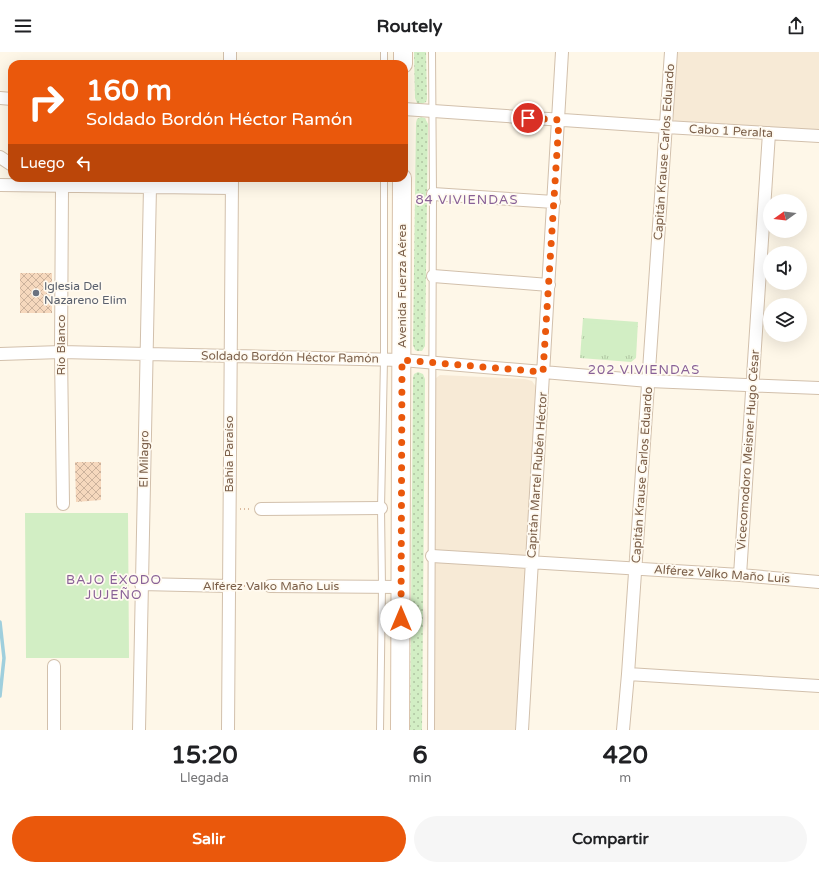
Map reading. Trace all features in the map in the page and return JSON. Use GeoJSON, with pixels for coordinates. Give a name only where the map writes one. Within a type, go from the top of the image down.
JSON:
{"type":"FeatureCollection","features":[{"type":"Feature","properties":{"kind":"main road","name":"Avenida Fuerza Aérea"},"geometry":{"type":"LineString","coordinates":[[400,730],[402,182]]}},
{"type":"Feature","properties":{"kind":"street","name":"Capitán Martel Rubén Héctor"},"geometry":{"type":"LineString","coordinates":[[522,730],[562,52]]}},
{"type":"Feature","properties":{"kind":"street","name":"Capitán Krause Carlos Eduardo"},"geometry":{"type":"LineString","coordinates":[[623,730],[636,568],[671,52]]}},
{"type":"Feature","properties":{"kind":"street","name":"Cabo 1 Peralta"},"geometry":{"type":"LineString","coordinates":[[408,109],[819,136]]}},
{"type":"Feature","properties":{"kind":"street","name":"Vicecomodoro Meisner Hugo César"},"geometry":{"type":"LineString","coordinates":[[740,575],[769,133]]}},
{"type":"Feature","properties":{"kind":"street"},"geometry":{"type":"LineString","coordinates":[[49,182],[59,186]]}},
{"type":"Feature","properties":{"kind":"street"},"geometry":{"type":"LineString","coordinates":[[0,185],[150,187],[232,183]]}},
{"type":"Feature","properties":{"kind":"street","name":"Bahía Paraíso"},"geometry":{"type":"LineString","coordinates":[[228,730],[232,183]]}},
{"type":"Feature","properties":{"kind":"street","name":"Río Blanco"},"geometry":{"type":"LineString","coordinates":[[59,186],[63,504]]}},
{"type":"Feature","properties":{"kind":"street","name":"El Milagro"},"geometry":{"type":"LineString","coordinates":[[139,730],[150,187]]}},
{"type":"Feature","properties":{"kind":"street"},"geometry":{"type":"LineString","coordinates":[[433,194],[554,202]]}},
{"type":"Feature","properties":{"kind":"street"},"geometry":{"type":"LineString","coordinates":[[433,276],[549,285]]}},
{"type":"Feature","properties":{"kind":"street","name":"Soldado Bordón Héctor Ramón"},"geometry":{"type":"LineString","coordinates":[[0,354],[61,352],[146,353],[402,360],[648,381],[753,384],[819,388]]}},
{"type":"Feature","properties":{"kind":"street"},"geometry":{"type":"LineString","coordinates":[[261,509],[381,508]]}},
{"type":"Feature","properties":{"kind":"street","name":"Alférez Valko Maño Luis"},"geometry":{"type":"LineString","coordinates":[[432,556],[636,568],[819,582]]}},
{"type":"Feature","properties":{"kind":"street","name":"Alférez Valko Maño Luis"},"geometry":{"type":"LineString","coordinates":[[141,584],[229,586]]}},
{"type":"Feature","properties":{"kind":"street","name":"Alférez Valko Maño Luis"},"geometry":{"type":"LineString","coordinates":[[270,586],[401,587]]}},
{"type":"Feature","properties":{"kind":"street"},"geometry":{"type":"LineString","coordinates":[[54,666],[54,730]]}},
{"type":"Feature","properties":{"kind":"street"},"geometry":{"type":"LineString","coordinates":[[628,674],[819,686]]}},
{"type":"Feature","properties":{"kind":"lane"},"geometry":{"type":"LineString","coordinates":[[431,730],[433,276],[432,52]]}},
{"type":"Feature","properties":{"kind":"lane"},"geometry":{"type":"LineString","coordinates":[[380,730],[382,587],[381,508],[384,360],[384,182]]}},
{"type":"Feature","properties":{"kind":"path"},"geometry":{"type":"LineString","coordinates":[[229,508],[261,509]]}},
{"type":"Feature","properties":{"kind":"path","name":"Alférez Valko Maño Luis"},"geometry":{"type":"LineString","coordinates":[[229,586],[270,586]]}},
{"type":"Feature","properties":{"kind":"shaded area"},"geometry":{"type":"Polygon","coordinates":[[[677,52],[819,52],[819,131],[679,123],[673,120],[677,52]]]}},
{"type":"Feature","properties":{"kind":"shaded area"},"geometry":{"type":"Polygon","coordinates":[[[440,375],[525,379],[532,381],[537,388],[515,730],[434,730],[436,378],[440,375]]]}},
{"type":"Feature","properties":{"kind":"green space"},"geometry":{"type":"Polygon","coordinates":[[[414,52],[426,52],[427,99],[426,102],[422,104],[417,103],[415,98],[414,52]]]}},
{"type":"Feature","properties":{"kind":"green space"},"geometry":{"type":"Polygon","coordinates":[[[421,117],[425,118],[428,124],[425,346],[422,351],[417,351],[413,345],[416,123],[417,119],[421,117]]]}},
{"type":"Feature","properties":{"kind":"green space"},"geometry":{"type":"Polygon","coordinates":[[[583,318],[638,322],[636,358],[631,362],[580,358],[583,318]]]}},
{"type":"Feature","properties":{"kind":"green space"},"geometry":{"type":"Polygon","coordinates":[[[588,323],[634,325],[632,354],[586,351],[588,323]]]}},
{"type":"Feature","properties":{"kind":"green space"},"geometry":{"type":"Polygon","coordinates":[[[418,372],[423,374],[425,379],[422,730],[410,730],[413,378],[414,374],[418,372]]]}},
{"type":"Feature","properties":{"kind":"green space"},"geometry":{"type":"Polygon","coordinates":[[[25,513],[128,513],[129,658],[26,658],[25,513]]]}},
{"type":"Feature","properties":{"kind":"building","name":"Iglesia Del Nazareno Elim"},"geometry":{"type":"Polygon","coordinates":[[[20,273],[52,273],[52,313],[20,313],[20,273]]]}},
{"type":"Feature","properties":{"kind":"building"},"geometry":{"type":"Polygon","coordinates":[[[75,462],[101,462],[101,500],[76,502],[75,462]]]}},
{"type":"Feature","properties":{"kind":"waterway"},"geometry":{"type":"LineString","coordinates":[[0,622],[4,658],[0,696]]}},
{"type":"Feature","properties":{"kind":"place","name":"Iglesia Del Nazareno Elim"},"geometry":{"type":"Point","coordinates":[36,293]}},
{"type":"Feature","properties":{"kind":"district","name":"84 VIVIENDAS"},"geometry":{"type":"Point","coordinates":[467,200]}},
{"type":"Feature","properties":{"kind":"district","name":"202 VIVIENDAS"},"geometry":{"type":"Point","coordinates":[644,370]}},
{"type":"Feature","properties":{"kind":"district","name":"BAJO ÉXODO JUJEÑO"},"geometry":{"type":"Point","coordinates":[114,588]}},
{"type":"Feature","properties":{"kind":"route"},"geometry":{"type":"LineString","coordinates":[[401,619],[402,360],[543,372],[559,120],[528,118]]}}]}
